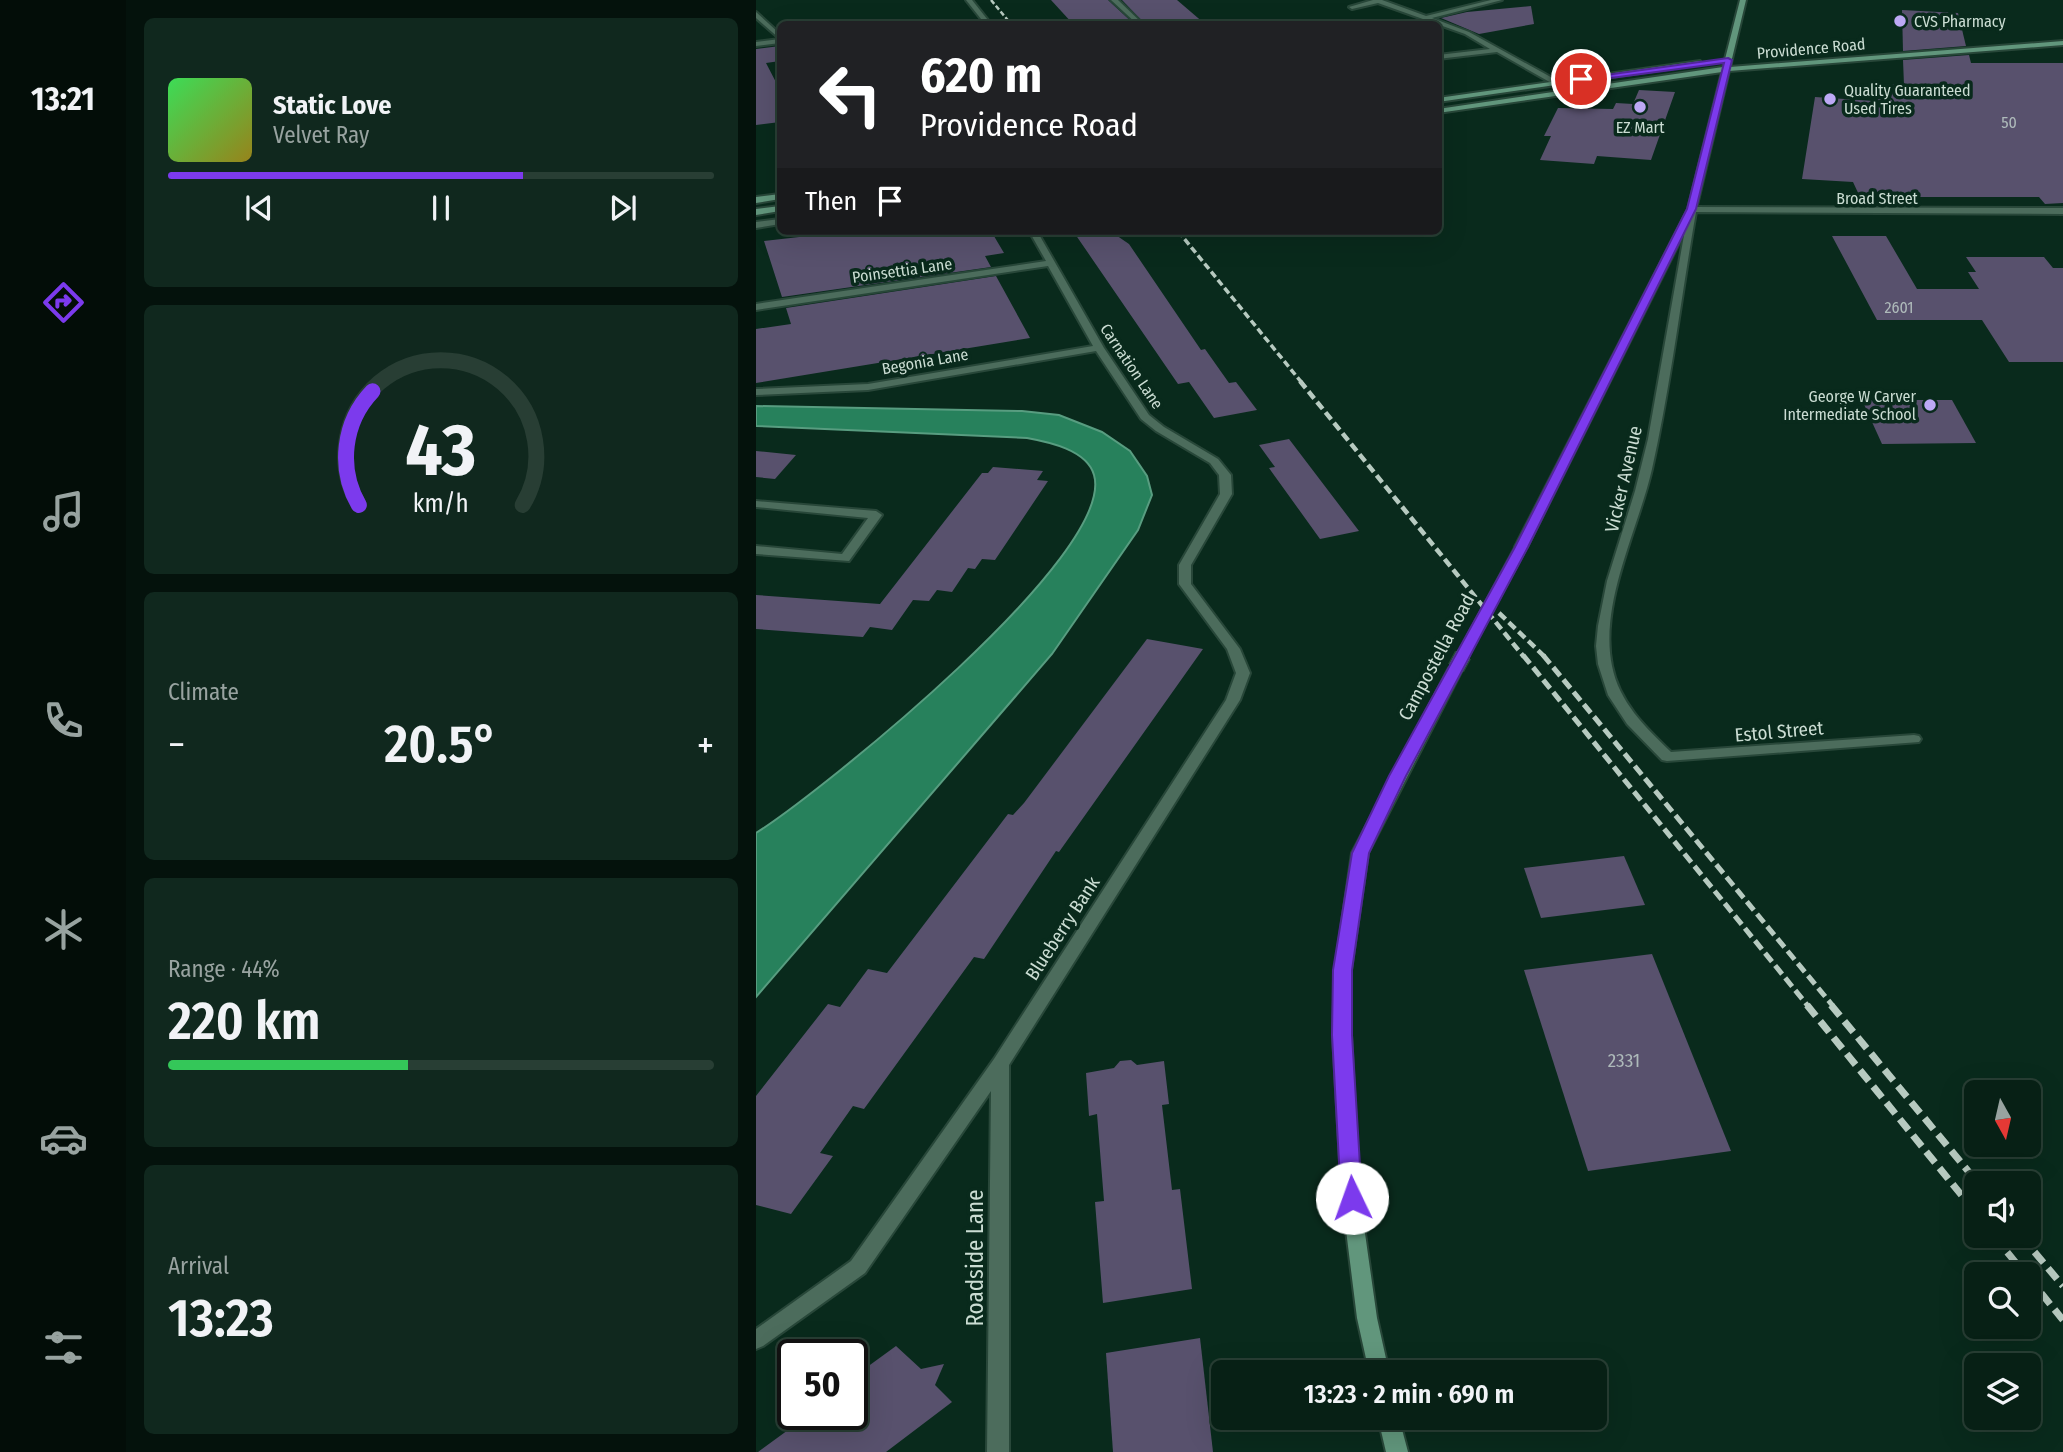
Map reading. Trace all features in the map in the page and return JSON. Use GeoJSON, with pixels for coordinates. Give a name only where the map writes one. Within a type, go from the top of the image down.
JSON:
{"type":"FeatureCollection","features":[{"type":"Feature","properties":{"kind":"main road","name":"Campostella Road"},"geometry":{"type":"LineString","coordinates":[[1376,1360],[1367,1318],[1352,1198],[1342,1035],[1343,970],[1360,853],[1521,547],[1692,209],[1743,0]]}},
{"type":"Feature","properties":{"kind":"main road","name":"Providence Road"},"geometry":{"type":"LineString","coordinates":[[1442,99],[1728,60],[2063,38]]}},
{"type":"Feature","properties":{"kind":"main road","name":"Providence Road"},"geometry":{"type":"LineString","coordinates":[[1442,110],[1726,69],[1993,48],[2063,38]]}},
{"type":"Feature","properties":{"kind":"main road"},"geometry":{"type":"LineString","coordinates":[[756,200],[777,197]]}},
{"type":"Feature","properties":{"kind":"main road"},"geometry":{"type":"LineString","coordinates":[[756,212],[777,209]]}},
{"type":"Feature","properties":{"kind":"main road"},"geometry":{"type":"LineString","coordinates":[[1392,1430],[1397,1452]]}},
{"type":"Feature","properties":{"kind":"street"},"geometry":{"type":"LineString","coordinates":[[969,0],[986,21]]}},
{"type":"Feature","properties":{"kind":"street"},"geometry":{"type":"LineString","coordinates":[[1114,0],[1137,21]]}},
{"type":"Feature","properties":{"kind":"street"},"geometry":{"type":"LineString","coordinates":[[1352,7],[1378,0],[1437,21]]}},
{"type":"Feature","properties":{"kind":"street"},"geometry":{"type":"LineString","coordinates":[[1429,17],[1499,0]]}},
{"type":"Feature","properties":{"kind":"street"},"geometry":{"type":"LineString","coordinates":[[756,14],[777,36]]}},
{"type":"Feature","properties":{"kind":"street"},"geometry":{"type":"LineString","coordinates":[[1442,23],[1572,91]]}},
{"type":"Feature","properties":{"kind":"street"},"geometry":{"type":"LineString","coordinates":[[756,44],[777,40]]}},
{"type":"Feature","properties":{"kind":"street"},"geometry":{"type":"LineString","coordinates":[[1442,57],[1497,50]]}},
{"type":"Feature","properties":{"kind":"street","name":"Broad Street"},"geometry":{"type":"LineString","coordinates":[[1692,209],[2063,211]]}},
{"type":"Feature","properties":{"kind":"street","name":"Vicker Avenue"},"geometry":{"type":"LineString","coordinates":[[1652,742],[1621,710],[1609,678],[1603,645],[1610,598],[1646,470],[1692,209]]}},
{"type":"Feature","properties":{"kind":"street"},"geometry":{"type":"LineString","coordinates":[[756,225],[777,222]]}},
{"type":"Feature","properties":{"kind":"street","name":"Carnation Lane"},"geometry":{"type":"LineString","coordinates":[[1036,235],[1098,348],[1145,417],[1214,461],[1225,475],[1226,494]]}},
{"type":"Feature","properties":{"kind":"street","name":"Poinsettia Lane"},"geometry":{"type":"LineString","coordinates":[[756,307],[1053,263]]}},
{"type":"Feature","properties":{"kind":"street","name":"Begonia Lane"},"geometry":{"type":"LineString","coordinates":[[756,392],[868,387],[1098,348]]}},
{"type":"Feature","properties":{"kind":"street","name":"Blueberry Bank"},"geometry":{"type":"LineString","coordinates":[[756,1340],[858,1267],[1000,1064],[1225,712],[1243,673],[1233,649],[1185,584],[1185,565],[1226,494]]}},
{"type":"Feature","properties":{"kind":"street"},"geometry":{"type":"LineString","coordinates":[[756,505],[876,515],[845,558],[756,550]]}},
{"type":"Feature","properties":{"kind":"street","name":"Estol Street"},"geometry":{"type":"LineString","coordinates":[[1652,742],[1667,757],[1914,739]]}},
{"type":"Feature","properties":{"kind":"street","name":"Roadside Lane"},"geometry":{"type":"LineString","coordinates":[[998,1452],[1000,1064]]}},
{"type":"Feature","properties":{"kind":"shaded area"},"geometry":{"type":"Polygon","coordinates":[[[756,406],[1022,411],[1059,415],[1102,432],[1130,451],[1147,476],[1152,495],[1138,530],[1052,654],[756,997],[756,833],[898,722],[1015,612],[1060,558],[1089,511],[1094,475],[1090,466],[1076,453],[1027,438],[756,426],[756,406]]]}},
{"type":"Feature","properties":{"kind":"building"},"geometry":{"type":"Polygon","coordinates":[[[1051,0],[1108,0],[1131,21],[1070,21],[1051,0]]]}},
{"type":"Feature","properties":{"kind":"building"},"geometry":{"type":"Polygon","coordinates":[[[1122,0],[1177,0],[1202,21],[1142,21],[1122,0]]]}},
{"type":"Feature","properties":{"kind":"building"},"geometry":{"type":"Polygon","coordinates":[[[1531,6],[1534,24],[1479,34],[1441,18],[1467,12],[1531,6]]]}},
{"type":"Feature","properties":{"kind":"building"},"geometry":{"type":"Polygon","coordinates":[[[1902,10],[1958,13],[1966,46],[1903,51],[1902,10]]]}},
{"type":"Feature","properties":{"kind":"building"},"geometry":{"type":"Polygon","coordinates":[[[777,46],[777,61],[766,63],[777,84],[777,122],[756,125],[756,49],[777,46]]]}},
{"type":"Feature","properties":{"kind":"building"},"geometry":{"type":"Polygon","coordinates":[[[1969,55],[1971,63],[2063,63],[2063,203],[2045,204],[2039,197],[1860,197],[1853,182],[1802,179],[1815,97],[1874,101],[1875,84],[1904,85],[1903,60],[1969,55]]]}},
{"type":"Feature","properties":{"kind":"building"},"geometry":{"type":"Polygon","coordinates":[[[1639,90],[1675,92],[1651,160],[1597,156],[1594,164],[1540,160],[1551,136],[1544,136],[1558,108],[1613,109],[1616,103],[1633,104],[1639,90]]]}},
{"type":"Feature","properties":{"kind":"building"},"geometry":{"type":"Polygon","coordinates":[[[817,235],[993,235],[1004,253],[985,256],[991,267],[782,297],[764,241],[817,235]]]}},
{"type":"Feature","properties":{"kind":"building"},"geometry":{"type":"Polygon","coordinates":[[[1076,235],[1116,235],[1129,244],[1201,350],[1205,349],[1229,383],[1236,382],[1257,410],[1214,418],[1189,382],[1178,384],[1076,235]]]}},
{"type":"Feature","properties":{"kind":"building"},"geometry":{"type":"Polygon","coordinates":[[[1832,236],[1886,236],[1917,289],[1979,289],[1968,272],[1976,272],[1966,257],[2044,257],[2053,268],[2063,268],[2063,362],[2009,362],[1982,320],[1877,320],[1832,236]]]}},
{"type":"Feature","properties":{"kind":"building"},"geometry":{"type":"Polygon","coordinates":[[[996,276],[1030,338],[756,383],[756,329],[791,324],[786,308],[996,276]]]}},
{"type":"Feature","properties":{"kind":"building"},"geometry":{"type":"Polygon","coordinates":[[[1862,400],[1952,400],[1976,443],[1882,444],[1862,400]]]}},
{"type":"Feature","properties":{"kind":"building"},"geometry":{"type":"Polygon","coordinates":[[[1289,439],[1359,531],[1320,539],[1269,468],[1275,467],[1259,445],[1289,439]]]}},
{"type":"Feature","properties":{"kind":"building"},"geometry":{"type":"Polygon","coordinates":[[[756,451],[796,455],[775,479],[756,477],[756,451]]]}},
{"type":"Feature","properties":{"kind":"building"},"geometry":{"type":"Polygon","coordinates":[[[993,467],[1043,471],[1037,480],[1048,481],[995,560],[982,559],[975,569],[968,568],[952,592],[937,590],[929,601],[913,600],[892,630],[870,627],[863,637],[756,629],[756,595],[880,604],[982,473],[988,473],[993,467]]]}},
{"type":"Feature","properties":{"kind":"building"},"geometry":{"type":"Polygon","coordinates":[[[1147,639],[1203,649],[1059,852],[1056,851],[984,959],[974,957],[864,1109],[853,1106],[820,1153],[833,1156],[791,1214],[756,1205],[756,1096],[828,1004],[840,1007],[868,969],[887,973],[1008,814],[1013,815],[1024,803],[1147,639]]]}},
{"type":"Feature","properties":{"kind":"building"},"geometry":{"type":"Polygon","coordinates":[[[1624,856],[1645,905],[1541,918],[1524,868],[1624,856]]]}},
{"type":"Feature","properties":{"kind":"building"},"geometry":{"type":"Polygon","coordinates":[[[1652,954],[1731,1151],[1588,1171],[1524,970],[1652,954]]]}},
{"type":"Feature","properties":{"kind":"building"},"geometry":{"type":"Polygon","coordinates":[[[1131,1060],[1137,1065],[1164,1061],[1169,1104],[1162,1105],[1172,1190],[1180,1189],[1192,1289],[1103,1303],[1095,1202],[1104,1201],[1097,1114],[1089,1116],[1086,1073],[1114,1068],[1120,1061],[1131,1060]]]}},
{"type":"Feature","properties":{"kind":"building"},"geometry":{"type":"Polygon","coordinates":[[[1200,1338],[1213,1452],[1113,1452],[1106,1353],[1200,1338]]]}},
{"type":"Feature","properties":{"kind":"building"},"geometry":{"type":"Polygon","coordinates":[[[896,1346],[921,1369],[944,1364],[935,1385],[952,1402],[886,1452],[758,1452],[788,1430],[868,1430],[868,1366],[896,1346]]]}},
{"type":"Feature","properties":{"kind":"railway"},"geometry":{"type":"LineString","coordinates":[[991,0],[1008,21]]}},
{"type":"Feature","properties":{"kind":"railway"},"geometry":{"type":"LineString","coordinates":[[1181,235],[1302,383]]}},
{"type":"Feature","properties":{"kind":"railway"},"geometry":{"type":"LineString","coordinates":[[1300,381],[1524,657]]}},
{"type":"Feature","properties":{"kind":"railway"},"geometry":{"type":"LineString","coordinates":[[1499,613],[1543,655]]}},
{"type":"Feature","properties":{"kind":"railway"},"geometry":{"type":"LineString","coordinates":[[1523,655],[1808,1006]]}},
{"type":"Feature","properties":{"kind":"railway"},"geometry":{"type":"LineString","coordinates":[[1543,655],[1833,1006]]}},
{"type":"Feature","properties":{"kind":"railway"},"geometry":{"type":"LineString","coordinates":[[1807,1005],[1964,1198]]}},
{"type":"Feature","properties":{"kind":"railway"},"geometry":{"type":"LineString","coordinates":[[1831,1005],[1968,1171]]}},
{"type":"Feature","properties":{"kind":"railway"},"geometry":{"type":"LineString","coordinates":[[2004,1248],[2015,1262]]}},
{"type":"Feature","properties":{"kind":"railway"},"geometry":{"type":"LineString","coordinates":[[2031,1248],[2063,1286]]}},
{"type":"Feature","properties":{"kind":"railway"},"geometry":{"type":"LineString","coordinates":[[2041,1293],[2063,1320]]}},
{"type":"Feature","properties":{"kind":"place","name":"CVS Pharmacy"},"geometry":{"type":"Point","coordinates":[1900,21]}},
{"type":"Feature","properties":{"kind":"place","name":"Quality Guaranteed Used Tires"},"geometry":{"type":"Point","coordinates":[1830,99]}},
{"type":"Feature","properties":{"kind":"place","name":"EZ Mart"},"geometry":{"type":"Point","coordinates":[1640,107]}},
{"type":"Feature","properties":{"kind":"place","name":"George W Carver Intermediate School"},"geometry":{"type":"Point","coordinates":[1930,405]}},
{"type":"Feature","properties":{"kind":"route"},"geometry":{"type":"LineString","coordinates":[[1352,1198],[1342,1035],[1343,970],[1360,853],[1398,776],[1521,547],[1692,209],[1728,60],[1581,79]]}}]}
